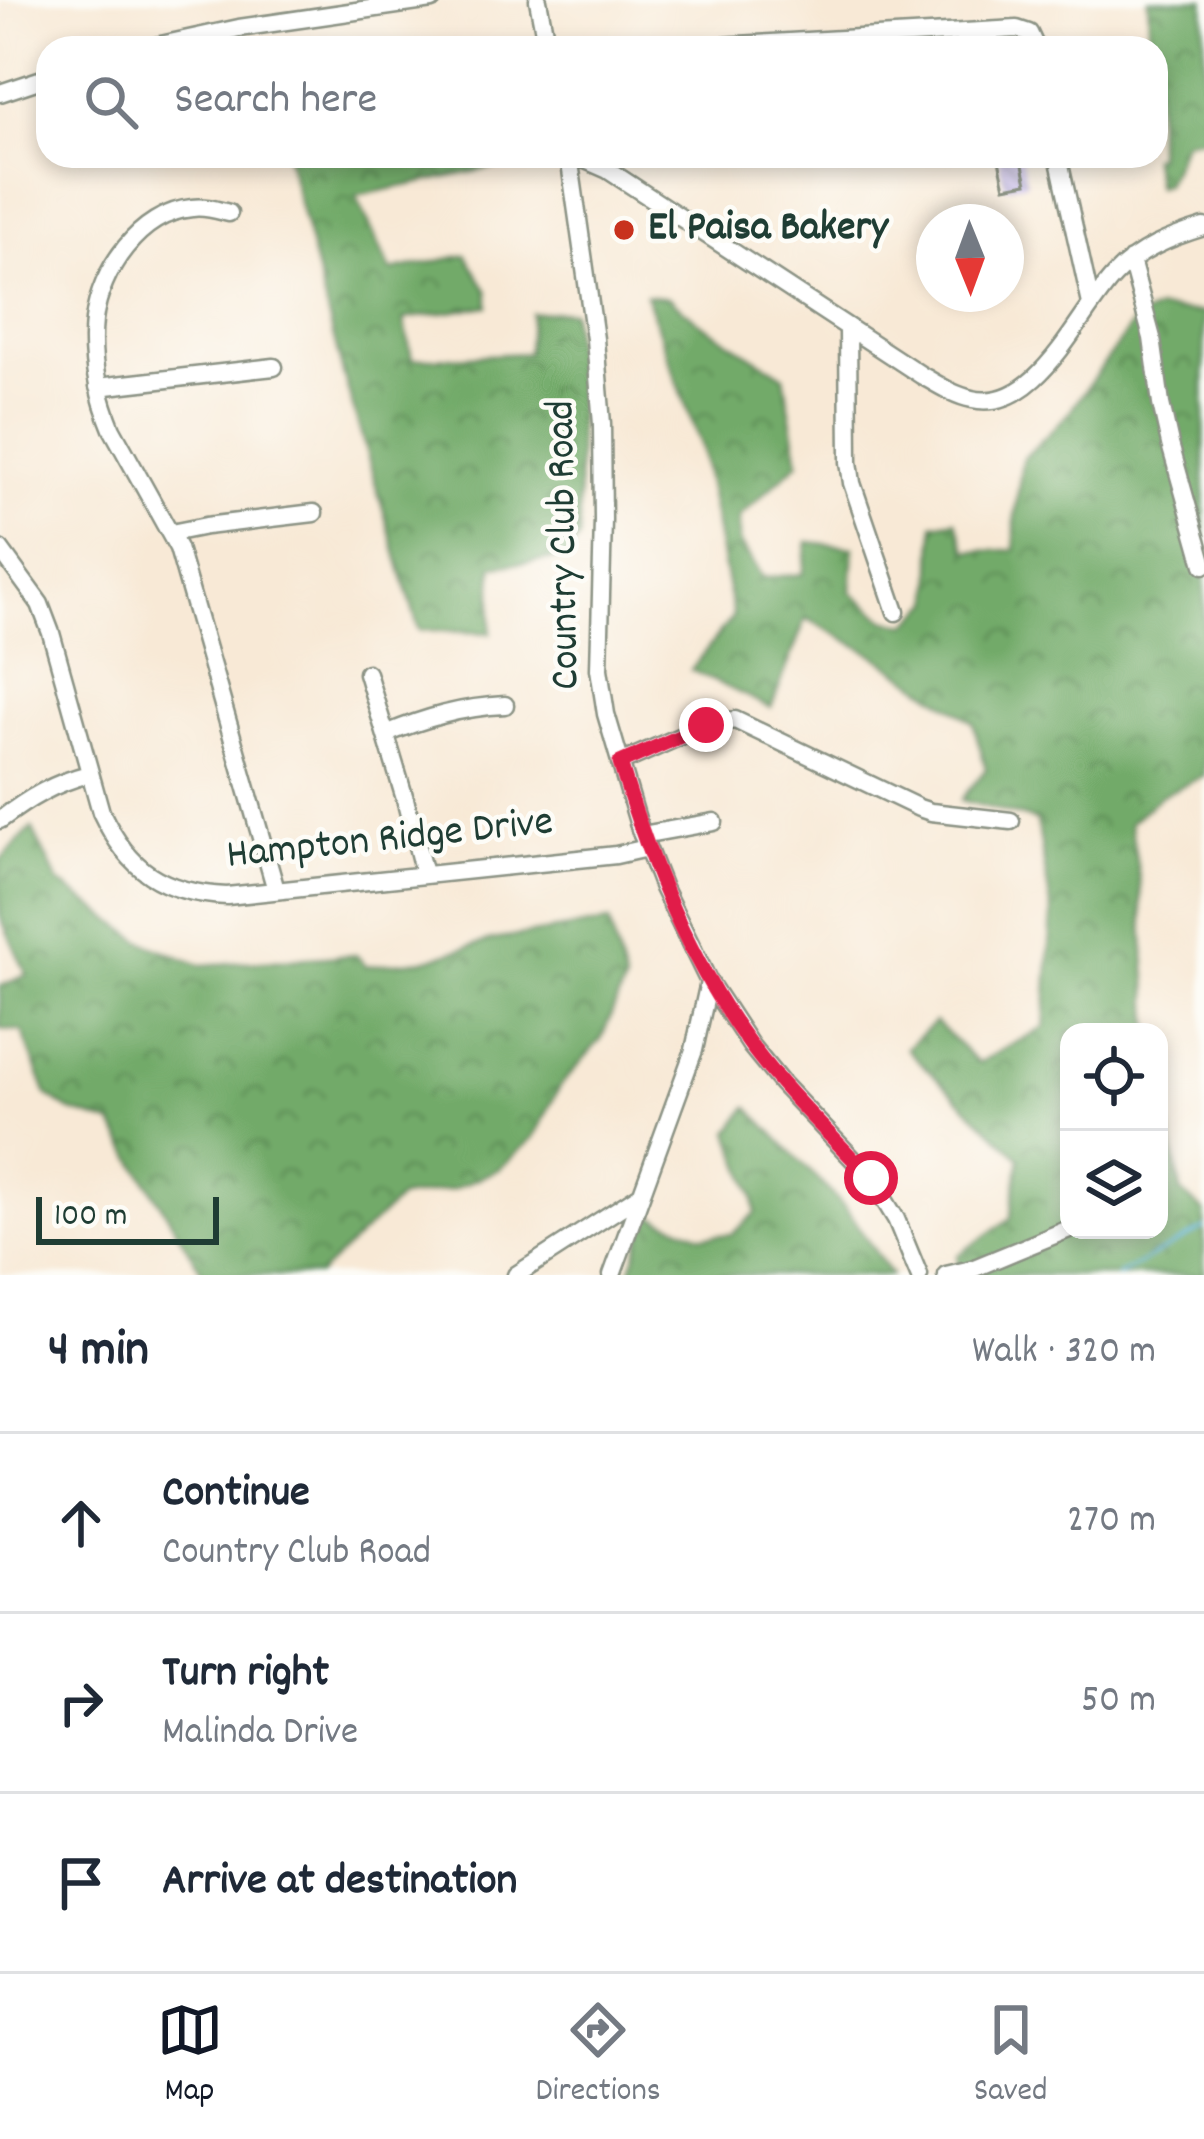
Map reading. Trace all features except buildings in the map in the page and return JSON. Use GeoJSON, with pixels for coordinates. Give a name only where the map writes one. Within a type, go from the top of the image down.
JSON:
{"type":"FeatureCollection","features":[{"type":"Feature","properties":{"kind":"street"},"geometry":{"type":"LineString","coordinates":[[202,36],[432,0]]}},
{"type":"Feature","properties":{"kind":"street"},"geometry":{"type":"LineString","coordinates":[[538,0],[546,36]]}},
{"type":"Feature","properties":{"kind":"street"},"geometry":{"type":"LineString","coordinates":[[884,36],[1017,28],[1030,36]]}},
{"type":"Feature","properties":{"kind":"street"},"geometry":{"type":"LineString","coordinates":[[0,92],[36,81]]}},
{"type":"Feature","properties":{"kind":"street","name":"Country Club Road"},"geometry":{"type":"LineString","coordinates":[[574,168],[602,424],[598,669],[606,714],[644,842],[709,982],[782,1084],[871,1178],[896,1219],[920,1275]]}},
{"type":"Feature","properties":{"kind":"street"},"geometry":{"type":"LineString","coordinates":[[603,168],[945,389],[975,400],[1015,393],[1037,376],[1111,278],[1131,260],[1204,226]]}},
{"type":"Feature","properties":{"kind":"street"},"geometry":{"type":"LineString","coordinates":[[1061,168],[1091,304]]}},
{"type":"Feature","properties":{"kind":"street"},"geometry":{"type":"LineString","coordinates":[[229,212],[178,210],[149,226],[124,250],[97,304],[98,387],[112,429],[171,533],[185,569],[276,890]]}},
{"type":"Feature","properties":{"kind":"street"},"geometry":{"type":"LineString","coordinates":[[1131,260],[1152,338],[1170,444],[1204,566]]}},
{"type":"Feature","properties":{"kind":"street"},"geometry":{"type":"LineString","coordinates":[[848,328],[852,483],[896,612]]}},
{"type":"Feature","properties":{"kind":"street"},"geometry":{"type":"LineString","coordinates":[[98,387],[274,367]]}},
{"type":"Feature","properties":{"kind":"street"},"geometry":{"type":"LineString","coordinates":[[171,533],[314,513]]}},
{"type":"Feature","properties":{"kind":"street","name":"Hampton Ridge Drive"},"geometry":{"type":"LineString","coordinates":[[0,549],[40,604],[101,812],[114,839],[158,882],[201,895],[227,896],[616,855],[714,822]]}},
{"type":"Feature","properties":{"kind":"street"},"geometry":{"type":"LineString","coordinates":[[367,673],[424,874]]}},
{"type":"Feature","properties":{"kind":"street"},"geometry":{"type":"LineString","coordinates":[[386,734],[440,714],[505,705]]}},
{"type":"Feature","properties":{"kind":"street"},"geometry":{"type":"LineString","coordinates":[[620,763],[706,725],[735,720],[920,808],[1011,821]]}},
{"type":"Feature","properties":{"kind":"street"},"geometry":{"type":"LineString","coordinates":[[0,820],[53,784],[89,774]]}},
{"type":"Feature","properties":{"kind":"street"},"geometry":{"type":"LineString","coordinates":[[612,1275],[694,1050],[709,982]]}},
{"type":"Feature","properties":{"kind":"street"},"geometry":{"type":"LineString","coordinates":[[516,1275],[640,1194]]}},
{"type":"Feature","properties":{"kind":"street"},"geometry":{"type":"LineString","coordinates":[[946,1275],[1060,1233]]}},
{"type":"Feature","properties":{"kind":"green space"},"geometry":{"type":"Polygon","coordinates":[[[1148,0],[1204,0],[1204,138],[1185,140],[1165,184],[1157,187],[1153,168],[1168,168],[1168,36],[1150,36],[1148,0]]]}},
{"type":"Feature","properties":{"kind":"green space"},"geometry":{"type":"Polygon","coordinates":[[[290,168],[491,168],[356,196],[391,271],[466,255],[488,292],[488,306],[404,319],[412,359],[527,353],[531,313],[571,311],[578,393],[579,538],[566,558],[493,566],[491,633],[419,630],[344,377],[290,168]]]}},
{"type":"Feature","properties":{"kind":"green space"},"geometry":{"type":"Polygon","coordinates":[[[646,295],[669,298],[784,376],[799,462],[739,517],[739,542],[763,578],[803,574],[808,542],[854,547],[851,592],[887,621],[908,624],[932,602],[934,524],[956,520],[967,551],[1015,550],[1022,460],[1068,414],[1136,319],[1158,309],[1204,313],[1204,776],[1162,795],[1130,822],[1140,884],[1150,1023],[1060,1023],[1060,1239],[1168,1239],[1168,1120],[1181,1192],[1204,1212],[1204,1275],[957,1275],[958,1255],[1011,1218],[1020,1158],[906,1048],[935,1022],[978,1063],[1045,1027],[1052,913],[1037,821],[961,800],[986,769],[973,722],[876,656],[806,618],[771,708],[691,670],[733,616],[701,447],[646,295]]]}},
{"type":"Feature","properties":{"kind":"green space"},"geometry":{"type":"Polygon","coordinates":[[[32,828],[58,882],[143,942],[200,965],[356,955],[366,966],[424,960],[492,940],[609,922],[625,982],[601,1039],[560,1086],[534,1137],[499,1169],[451,1190],[400,1198],[318,1275],[204,1275],[112,1124],[68,1110],[47,1095],[22,1031],[0,1029],[0,986],[27,975],[0,916],[0,860],[32,828]]]}},
{"type":"Feature","properties":{"kind":"green space"},"geometry":{"type":"Polygon","coordinates":[[[748,1107],[846,1209],[891,1275],[629,1275],[649,1214],[703,1236],[732,1234],[756,1213],[730,1132],[748,1107]]]}},
{"type":"Feature","properties":{"kind":"waterway"},"geometry":{"type":"LineString","coordinates":[[1118,1275],[1204,1228]]}},
{"type":"Feature","properties":{"kind":"place","name":"El Paisa Bakery"},"geometry":{"type":"Point","coordinates":[624,230]}},
{"type":"Feature","properties":{"kind":"route"},"geometry":{"type":"LineString","coordinates":[[706,725],[620,763],[646,848],[709,982],[751,1046],[871,1178]]}}]}
